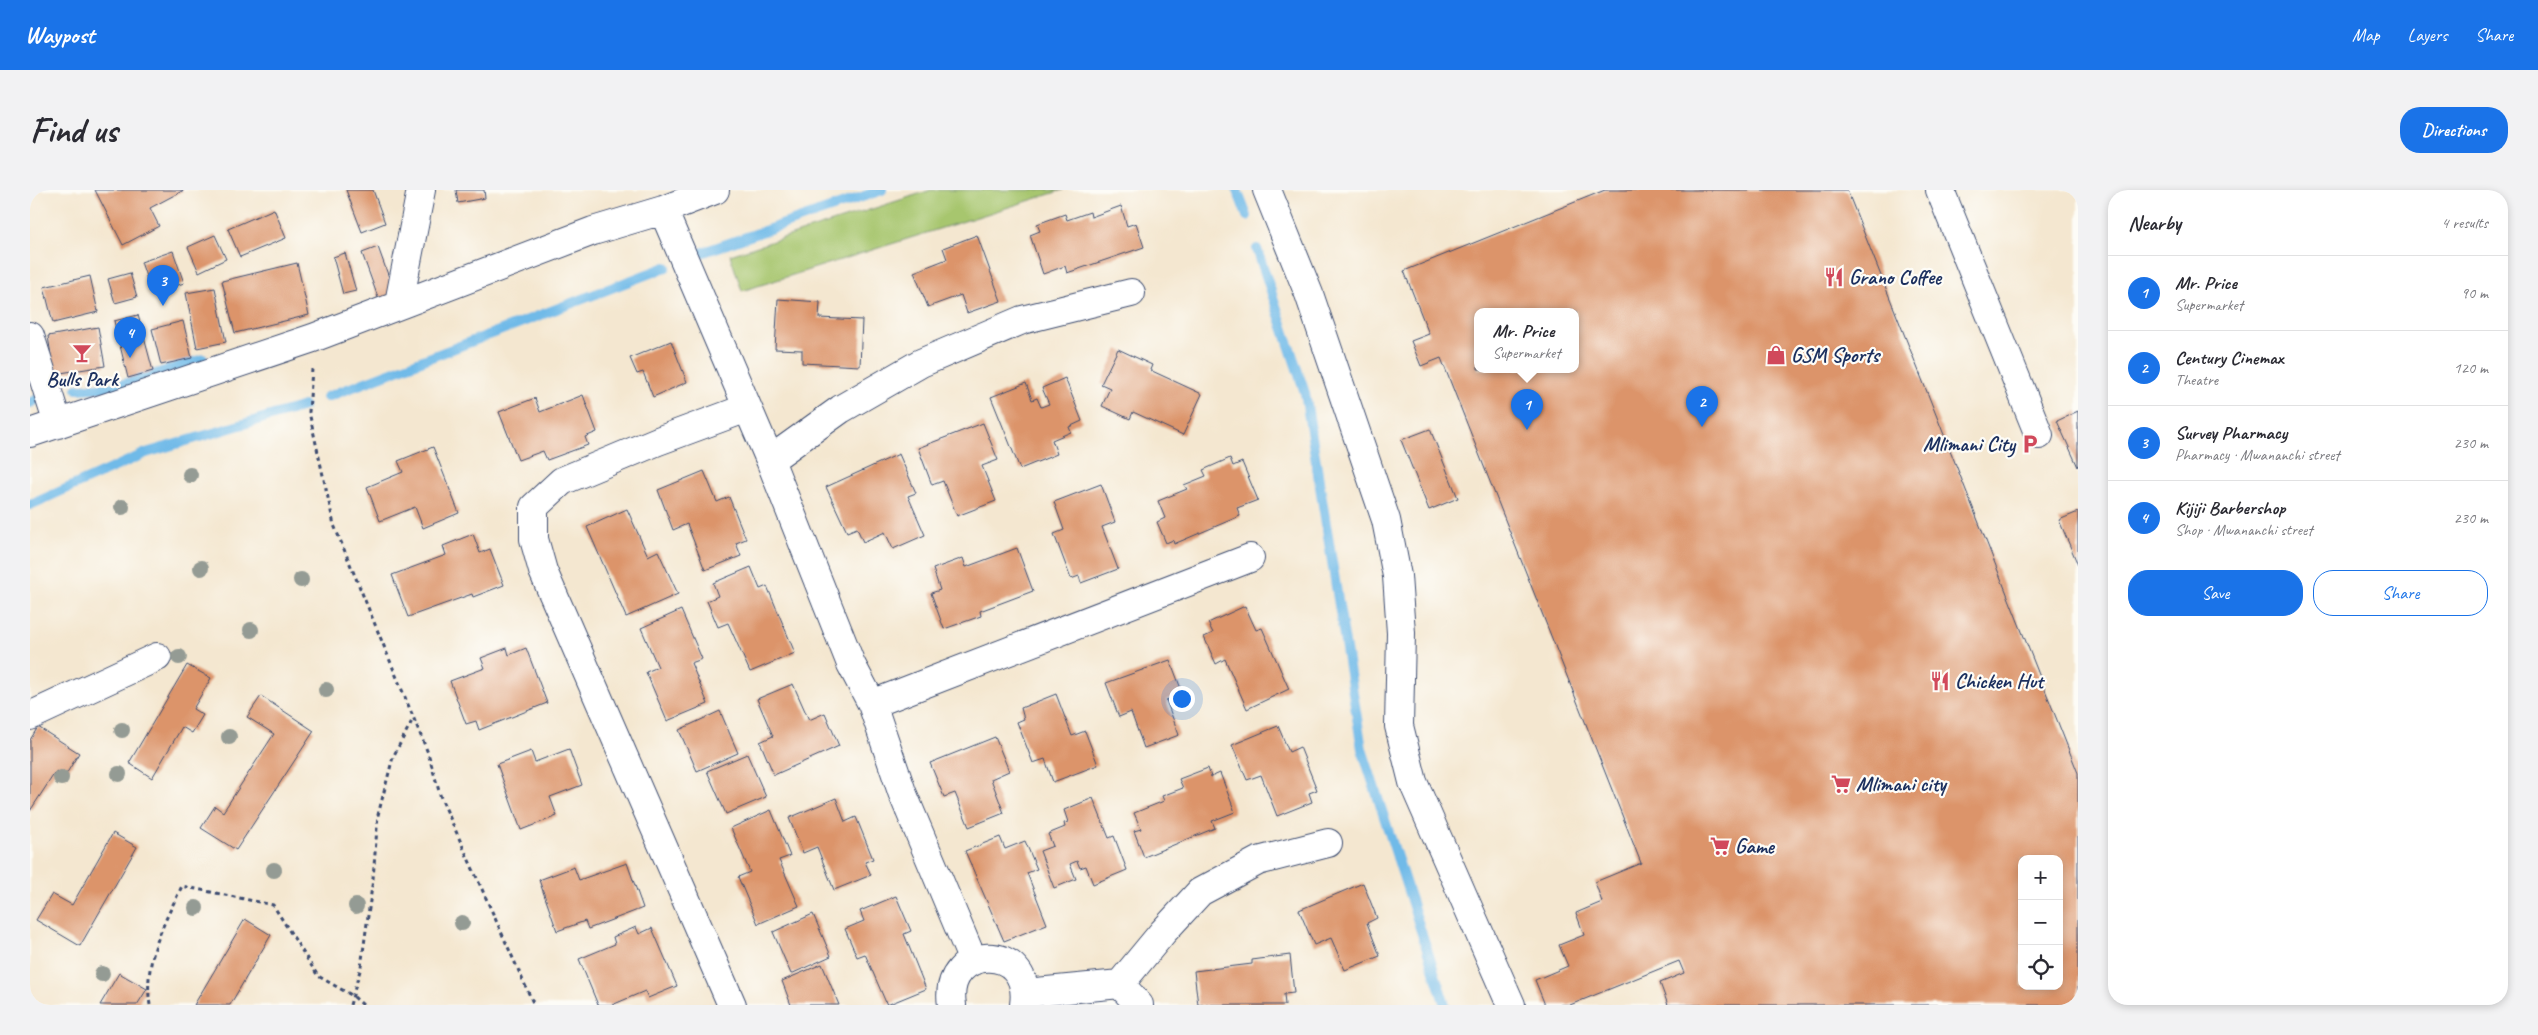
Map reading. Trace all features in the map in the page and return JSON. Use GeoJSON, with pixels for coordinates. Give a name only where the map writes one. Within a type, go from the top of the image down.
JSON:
{"type":"FeatureCollection","features":[{"type":"Feature","properties":{"kind":"street"},"geometry":{"type":"LineString","coordinates":[[399,303],[421,190]]}},
{"type":"Feature","properties":{"kind":"street"},"geometry":{"type":"LineString","coordinates":[[30,336],[38,426],[314,338],[399,303],[593,231],[663,210],[715,190]]}},
{"type":"Feature","properties":{"kind":"street"},"geometry":{"type":"LineString","coordinates":[[1940,190],[2039,435]]}},
{"type":"Feature","properties":{"kind":"street"},"geometry":{"type":"LineString","coordinates":[[1276,193],[1386,520],[1397,576],[1401,634],[1399,726],[1413,782],[1512,1005]]}},
{"type":"Feature","properties":{"kind":"street"},"geometry":{"type":"LineString","coordinates":[[663,210],[770,460],[851,664],[872,704],[902,792],[973,960]]}},
{"type":"Feature","properties":{"kind":"street"},"geometry":{"type":"LineString","coordinates":[[770,460],[842,409],[921,363],[1022,320],[1132,293]]}},
{"type":"Feature","properties":{"kind":"street"},"geometry":{"type":"LineString","coordinates":[[732,1005],[543,571],[534,539],[534,507],[562,481],[658,441],[747,408]]}},
{"type":"Feature","properties":{"kind":"street"},"geometry":{"type":"LineString","coordinates":[[872,704],[1250,558]]}},
{"type":"Feature","properties":{"kind":"street"},"geometry":{"type":"LineString","coordinates":[[30,716],[157,657]]}},
{"type":"Feature","properties":{"kind":"street"},"geometry":{"type":"LineString","coordinates":[[952,1005],[953,981],[961,968],[973,960],[988,957],[1008,963],[1023,979],[1025,999],[1120,984],[1163,932],[1200,892],[1258,861],[1328,843]]}},
{"type":"Feature","properties":{"kind":"street"},"geometry":{"type":"LineString","coordinates":[[1120,984],[1139,1005]]}},
{"type":"Feature","properties":{"kind":"path"},"geometry":{"type":"LineString","coordinates":[[314,338],[309,412],[334,525],[428,754],[441,798],[534,1005]]}},
{"type":"Feature","properties":{"kind":"path"},"geometry":{"type":"LineString","coordinates":[[350,1005],[361,967],[373,879],[378,815],[393,757],[413,718]]}},
{"type":"Feature","properties":{"kind":"path"},"geometry":{"type":"LineString","coordinates":[[150,1005],[154,944],[182,886],[273,905],[318,976],[353,996],[364,1005]]}},
{"type":"Feature","properties":{"kind":"green space"},"geometry":{"type":"Polygon","coordinates":[[[931,190],[1063,190],[742,291],[730,255],[931,190]]]}},
{"type":"Feature","properties":{"kind":"building"},"geometry":{"type":"Polygon","coordinates":[[[95,190],[184,190],[150,208],[159,226],[123,245],[95,190]]]}},
{"type":"Feature","properties":{"kind":"building"},"geometry":{"type":"Polygon","coordinates":[[[346,190],[373,190],[385,223],[362,232],[346,190]]]}},
{"type":"Feature","properties":{"kind":"building"},"geometry":{"type":"Polygon","coordinates":[[[456,190],[484,190],[485,198],[458,203],[456,190]]]}},
{"type":"Feature","properties":{"kind":"building"},"geometry":{"type":"Polygon","coordinates":[[[1605,190],[1847,190],[2078,773],[2078,1005],[1668,1005],[1660,983],[1684,973],[1679,961],[1570,1005],[1545,1005],[1535,980],[1568,966],[1559,945],[1584,935],[1576,913],[1602,902],[1595,882],[1641,863],[1441,358],[1421,366],[1411,341],[1429,334],[1404,271],[1605,190]]]}},
{"type":"Feature","properties":{"kind":"building"},"geometry":{"type":"Polygon","coordinates":[[[1121,206],[1127,226],[1136,223],[1144,247],[1067,273],[1065,266],[1043,274],[1030,235],[1040,231],[1037,224],[1065,214],[1067,220],[1090,212],[1091,217],[1121,206]]]}},
{"type":"Feature","properties":{"kind":"building"},"geometry":{"type":"Polygon","coordinates":[[[274,209],[286,238],[240,257],[228,229],[274,209]]]}},
{"type":"Feature","properties":{"kind":"building"},"geometry":{"type":"Polygon","coordinates":[[[215,235],[226,259],[199,272],[188,247],[215,235]]]}},
{"type":"Feature","properties":{"kind":"building"},"geometry":{"type":"Polygon","coordinates":[[[977,235],[1001,301],[967,313],[961,295],[928,307],[914,272],[947,259],[943,248],[977,235]]]}},
{"type":"Feature","properties":{"kind":"building"},"geometry":{"type":"Polygon","coordinates":[[[378,247],[396,297],[380,303],[362,253],[378,247]]]}},
{"type":"Feature","properties":{"kind":"building"},"geometry":{"type":"Polygon","coordinates":[[[173,251],[184,283],[152,294],[141,262],[173,251]]]}},
{"type":"Feature","properties":{"kind":"building"},"geometry":{"type":"Polygon","coordinates":[[[345,253],[356,291],[343,294],[333,257],[345,253]]]}},
{"type":"Feature","properties":{"kind":"building"},"geometry":{"type":"Polygon","coordinates":[[[297,263],[309,315],[235,333],[222,281],[297,263]]]}},
{"type":"Feature","properties":{"kind":"building"},"geometry":{"type":"Polygon","coordinates":[[[130,273],[137,297],[115,303],[108,279],[130,273]]]}},
{"type":"Feature","properties":{"kind":"building"},"geometry":{"type":"Polygon","coordinates":[[[90,276],[98,312],[53,323],[44,287],[90,276]]]}},
{"type":"Feature","properties":{"kind":"building"},"geometry":{"type":"Polygon","coordinates":[[[215,288],[226,342],[197,348],[186,293],[215,288]]]}},
{"type":"Feature","properties":{"kind":"building"},"geometry":{"type":"Polygon","coordinates":[[[778,299],[820,302],[819,318],[862,320],[860,366],[802,363],[802,350],[775,349],[778,299]]]}},
{"type":"Feature","properties":{"kind":"building"},"geometry":{"type":"Polygon","coordinates":[[[138,315],[153,371],[128,378],[114,321],[138,315]]]}},
{"type":"Feature","properties":{"kind":"building"},"geometry":{"type":"Polygon","coordinates":[[[183,321],[192,358],[161,365],[152,329],[183,321]]]}},
{"type":"Feature","properties":{"kind":"building"},"geometry":{"type":"Polygon","coordinates":[[[98,327],[105,366],[54,374],[48,336],[98,327]]]}},
{"type":"Feature","properties":{"kind":"building"},"geometry":{"type":"Polygon","coordinates":[[[671,341],[687,382],[653,397],[643,372],[637,374],[630,358],[671,341]]]}},
{"type":"Feature","properties":{"kind":"building"},"geometry":{"type":"Polygon","coordinates":[[[1118,349],[1152,365],[1150,370],[1202,394],[1183,435],[1133,412],[1130,419],[1102,406],[1110,388],[1101,384],[1118,349]]]}},
{"type":"Feature","properties":{"kind":"building"},"geometry":{"type":"Polygon","coordinates":[[[1065,378],[1082,421],[1069,427],[1071,432],[1052,440],[1057,454],[1020,469],[991,397],[1026,383],[1032,400],[1037,398],[1041,407],[1049,404],[1042,388],[1065,378]]]}},
{"type":"Feature","properties":{"kind":"building"},"geometry":{"type":"Polygon","coordinates":[[[583,395],[597,432],[585,437],[588,445],[547,460],[543,451],[518,460],[499,412],[535,398],[540,412],[583,395]]]}},
{"type":"Feature","properties":{"kind":"building"},"geometry":{"type":"Polygon","coordinates":[[[2078,411],[2078,467],[2057,421],[2078,411]]]}},
{"type":"Feature","properties":{"kind":"building"},"geometry":{"type":"Polygon","coordinates":[[[983,423],[998,460],[982,466],[996,501],[957,516],[943,481],[932,485],[918,448],[983,423]]]}},
{"type":"Feature","properties":{"kind":"building"},"geometry":{"type":"Polygon","coordinates":[[[1430,429],[1458,498],[1429,510],[1401,440],[1430,429]]]}},
{"type":"Feature","properties":{"kind":"building"},"geometry":{"type":"Polygon","coordinates":[[[433,447],[459,513],[423,528],[415,507],[380,521],[367,487],[403,472],[398,461],[433,447]]]}},
{"type":"Feature","properties":{"kind":"building"},"geometry":{"type":"Polygon","coordinates":[[[899,454],[916,493],[908,496],[925,535],[893,549],[885,532],[863,542],[857,528],[847,532],[826,487],[899,454]]]}},
{"type":"Feature","properties":{"kind":"building"},"geometry":{"type":"Polygon","coordinates":[[[1230,458],[1233,466],[1242,462],[1258,500],[1237,508],[1240,516],[1174,544],[1173,540],[1166,543],[1157,522],[1165,518],[1158,501],[1187,489],[1184,485],[1206,476],[1203,470],[1230,458]]]}},
{"type":"Feature","properties":{"kind":"building"},"geometry":{"type":"Polygon","coordinates":[[[704,471],[717,502],[729,497],[746,539],[736,543],[741,556],[705,570],[687,524],[673,530],[658,490],[704,471]]]}},
{"type":"Feature","properties":{"kind":"building"},"geometry":{"type":"Polygon","coordinates":[[[1101,484],[1115,522],[1102,527],[1118,569],[1081,583],[1079,576],[1071,579],[1054,534],[1064,530],[1054,502],[1101,484]]]}},
{"type":"Feature","properties":{"kind":"building"},"geometry":{"type":"Polygon","coordinates":[[[627,509],[648,556],[658,551],[678,594],[626,617],[587,527],[627,509]]]}},
{"type":"Feature","properties":{"kind":"building"},"geometry":{"type":"Polygon","coordinates":[[[2078,512],[2078,565],[2059,520],[2078,512]]]}},
{"type":"Feature","properties":{"kind":"building"},"geometry":{"type":"Polygon","coordinates":[[[473,534],[480,553],[490,549],[504,585],[473,597],[472,594],[408,617],[392,575],[446,555],[443,546],[473,534]]]}},
{"type":"Feature","properties":{"kind":"building"},"geometry":{"type":"Polygon","coordinates":[[[1017,548],[1033,591],[980,611],[981,616],[944,629],[931,593],[940,590],[933,569],[963,558],[966,567],[1017,548]]]}},
{"type":"Feature","properties":{"kind":"building"},"geometry":{"type":"Polygon","coordinates":[[[751,567],[760,589],[767,586],[795,653],[750,672],[728,623],[718,627],[707,601],[718,596],[713,583],[751,567]]]}},
{"type":"Feature","properties":{"kind":"building"},"geometry":{"type":"Polygon","coordinates":[[[1245,606],[1256,630],[1262,628],[1289,689],[1247,709],[1225,659],[1216,664],[1204,637],[1213,633],[1208,623],[1245,606]]]}},
{"type":"Feature","properties":{"kind":"building"},"geometry":{"type":"Polygon","coordinates":[[[681,610],[702,659],[691,663],[708,704],[667,721],[646,672],[658,667],[641,628],[681,610]]]}},
{"type":"Feature","properties":{"kind":"building"},"geometry":{"type":"Polygon","coordinates":[[[507,648],[509,655],[526,648],[547,703],[479,730],[476,721],[466,724],[450,681],[485,668],[481,658],[507,648]]]}},
{"type":"Feature","properties":{"kind":"building"},"geometry":{"type":"Polygon","coordinates":[[[1170,660],[1183,694],[1166,700],[1179,735],[1144,748],[1131,712],[1119,717],[1106,683],[1170,660]]]}},
{"type":"Feature","properties":{"kind":"building"},"geometry":{"type":"Polygon","coordinates":[[[187,665],[211,678],[193,709],[203,715],[192,733],[182,727],[152,778],[129,763],[187,665]]]}},
{"type":"Feature","properties":{"kind":"building"},"geometry":{"type":"Polygon","coordinates":[[[793,684],[809,720],[825,713],[839,746],[774,775],[760,742],[773,736],[757,699],[793,684]]]}},
{"type":"Feature","properties":{"kind":"building"},"geometry":{"type":"Polygon","coordinates":[[[1056,694],[1072,736],[1085,731],[1098,765],[1053,782],[1045,759],[1033,763],[1017,722],[1024,719],[1021,708],[1056,694]]]}},
{"type":"Feature","properties":{"kind":"building"},"geometry":{"type":"Polygon","coordinates":[[[261,696],[314,731],[236,850],[201,828],[215,806],[223,812],[274,734],[247,717],[261,696]]]}},
{"type":"Feature","properties":{"kind":"building"},"geometry":{"type":"Polygon","coordinates":[[[720,711],[738,753],[697,771],[679,730],[720,711]]]}},
{"type":"Feature","properties":{"kind":"building"},"geometry":{"type":"Polygon","coordinates":[[[1278,726],[1289,752],[1300,747],[1317,790],[1309,793],[1312,802],[1277,816],[1261,775],[1247,780],[1232,745],[1278,726]]]}},
{"type":"Feature","properties":{"kind":"building"},"geometry":{"type":"Polygon","coordinates":[[[38,727],[79,753],[65,776],[56,771],[30,811],[30,740],[38,727]]]}},
{"type":"Feature","properties":{"kind":"building"},"geometry":{"type":"Polygon","coordinates":[[[995,737],[1009,771],[991,779],[1004,813],[969,827],[955,793],[944,797],[930,763],[995,737]]]}},
{"type":"Feature","properties":{"kind":"building"},"geometry":{"type":"Polygon","coordinates":[[[569,749],[582,785],[550,797],[557,816],[521,830],[497,764],[531,751],[535,762],[569,749]]]}},
{"type":"Feature","properties":{"kind":"building"},"geometry":{"type":"Polygon","coordinates":[[[747,754],[766,797],[726,814],[707,771],[747,754]]]}},
{"type":"Feature","properties":{"kind":"building"},"geometry":{"type":"Polygon","coordinates":[[[1208,768],[1211,777],[1220,773],[1235,812],[1212,821],[1215,828],[1144,857],[1134,831],[1141,829],[1134,813],[1164,801],[1162,796],[1183,788],[1179,779],[1208,768]]]}},
{"type":"Feature","properties":{"kind":"building"},"geometry":{"type":"Polygon","coordinates":[[[836,798],[845,822],[856,817],[873,859],[865,862],[871,875],[834,890],[817,847],[803,853],[789,818],[836,798]]]}},
{"type":"Feature","properties":{"kind":"building"},"geometry":{"type":"Polygon","coordinates":[[[1093,798],[1109,838],[1114,836],[1127,870],[1093,884],[1086,866],[1080,868],[1077,861],[1070,864],[1076,879],[1054,888],[1040,851],[1053,846],[1048,834],[1065,827],[1064,823],[1068,822],[1064,810],[1093,798]]]}},
{"type":"Feature","properties":{"kind":"building"},"geometry":{"type":"Polygon","coordinates":[[[771,810],[790,856],[779,860],[799,906],[758,924],[738,877],[750,872],[731,828],[771,810]]]}},
{"type":"Feature","properties":{"kind":"building"},"geometry":{"type":"Polygon","coordinates":[[[113,833],[137,847],[80,946],[36,920],[52,894],[72,905],[113,833]]]}},
{"type":"Feature","properties":{"kind":"building"},"geometry":{"type":"Polygon","coordinates":[[[1000,837],[1005,849],[1025,841],[1037,869],[1027,873],[1047,924],[1004,941],[965,851],[1000,837]]]}},
{"type":"Feature","properties":{"kind":"building"},"geometry":{"type":"Polygon","coordinates":[[[627,863],[643,908],[588,929],[585,921],[557,931],[539,880],[574,867],[579,880],[627,863]]]}},
{"type":"Feature","properties":{"kind":"building"},"geometry":{"type":"Polygon","coordinates":[[[1363,883],[1377,918],[1367,923],[1380,956],[1345,970],[1331,938],[1314,945],[1299,910],[1363,883]]]}},
{"type":"Feature","properties":{"kind":"building"},"geometry":{"type":"Polygon","coordinates":[[[896,896],[911,931],[904,934],[926,989],[887,1005],[865,954],[857,957],[845,929],[864,921],[860,911],[896,896]]]}},
{"type":"Feature","properties":{"kind":"building"},"geometry":{"type":"Polygon","coordinates":[[[813,914],[831,956],[791,974],[773,932],[813,914]]]}},
{"type":"Feature","properties":{"kind":"building"},"geometry":{"type":"Polygon","coordinates":[[[245,919],[271,935],[230,1005],[194,1005],[245,919]]]}},
{"type":"Feature","properties":{"kind":"building"},"geometry":{"type":"Polygon","coordinates":[[[636,927],[639,934],[652,928],[677,986],[648,998],[645,991],[612,1005],[598,1005],[579,959],[615,944],[613,937],[636,927]]]}},
{"type":"Feature","properties":{"kind":"building"},"geometry":{"type":"Polygon","coordinates":[[[1290,955],[1294,993],[1284,994],[1285,1005],[1198,1005],[1194,971],[1252,964],[1252,960],[1290,955]]]}},
{"type":"Feature","properties":{"kind":"building"},"geometry":{"type":"Polygon","coordinates":[[[822,964],[839,1005],[791,1005],[782,981],[822,964]]]}},
{"type":"Feature","properties":{"kind":"building"},"geometry":{"type":"Polygon","coordinates":[[[119,973],[147,989],[137,1005],[100,1005],[119,973]]]}},
{"type":"Feature","properties":{"kind":"waterway"},"geometry":{"type":"LineString","coordinates":[[695,255],[882,190]]}},
{"type":"Feature","properties":{"kind":"waterway"},"geometry":{"type":"LineString","coordinates":[[1237,190],[1247,216]]}},
{"type":"Feature","properties":{"kind":"waterway"},"geometry":{"type":"LineString","coordinates":[[1257,249],[1305,393],[1362,749],[1445,1005]]}},
{"type":"Feature","properties":{"kind":"waterway"},"geometry":{"type":"LineString","coordinates":[[327,397],[666,267]]}},
{"type":"Feature","properties":{"kind":"waterway"},"geometry":{"type":"LineString","coordinates":[[77,389],[114,387],[203,359]]}},
{"type":"Feature","properties":{"kind":"waterway"},"geometry":{"type":"LineString","coordinates":[[30,403],[47,394]]}},
{"type":"Feature","properties":{"kind":"waterway"},"geometry":{"type":"LineString","coordinates":[[30,505],[146,453],[304,406]]}},
{"type":"Feature","properties":{"kind":"place","name":"Grano Coffee"},"geometry":{"type":"Point","coordinates":[1834,277]}},
{"type":"Feature","properties":{"kind":"place","name":"Survey Pharmacy"},"geometry":{"type":"Point","coordinates":[163,306]}},
{"type":"Feature","properties":{"kind":"place","name":"Bulls Park"},"geometry":{"type":"Point","coordinates":[82,353]}},
{"type":"Feature","properties":{"kind":"place","name":"GSM Sports"},"geometry":{"type":"Point","coordinates":[1776,355]}},
{"type":"Feature","properties":{"kind":"place","name":"Kijiji Barbershop"},"geometry":{"type":"Point","coordinates":[130,358]}},
{"type":"Feature","properties":{"kind":"place","name":"Century Cinemax"},"geometry":{"type":"Point","coordinates":[1702,427]}},
{"type":"Feature","properties":{"kind":"place","name":"Mr. Price"},"geometry":{"type":"Point","coordinates":[1527,430]}},
{"type":"Feature","properties":{"kind":"place","name":"Mlimani City"},"geometry":{"type":"Point","coordinates":[2030,444]}},
{"type":"Feature","properties":{"kind":"place","name":"Chicken Hut"},"geometry":{"type":"Point","coordinates":[1940,681]}},
{"type":"Feature","properties":{"kind":"place","name":"Mlimani city"},"geometry":{"type":"Point","coordinates":[1841,784]}},
{"type":"Feature","properties":{"kind":"place","name":"Game"},"geometry":{"type":"Point","coordinates":[1720,846]}}]}
